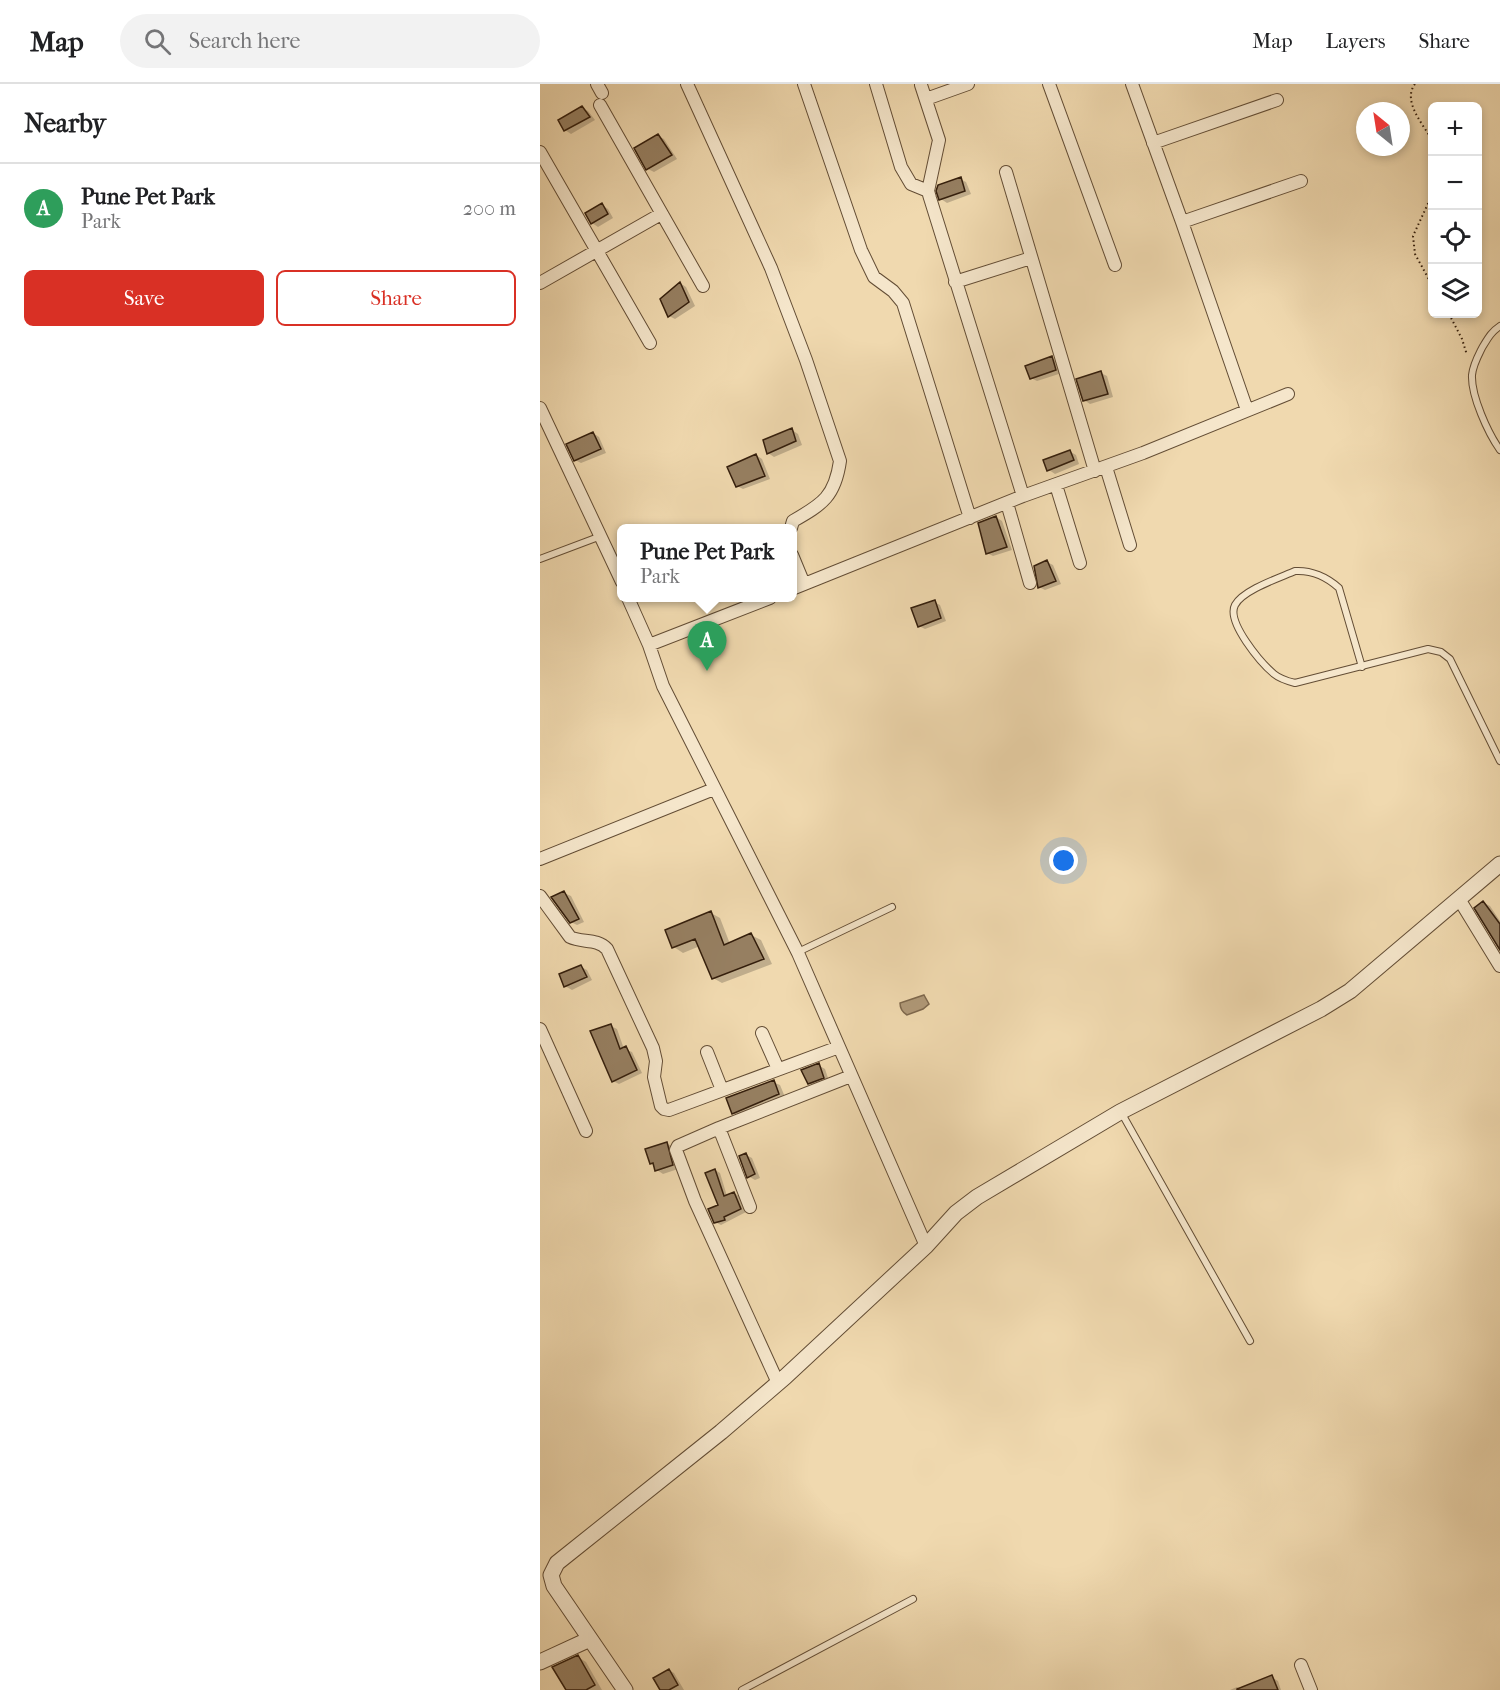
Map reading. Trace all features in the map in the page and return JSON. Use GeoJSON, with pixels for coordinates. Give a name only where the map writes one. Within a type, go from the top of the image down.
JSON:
{"type":"FeatureCollection","features":[{"type":"Feature","properties":{"kind":"street"},"geometry":{"type":"LineString","coordinates":[[687,84],[771,268],[817,391],[840,461],[837,478],[830,495],[793,521],[792,524]]}},
{"type":"Feature","properties":{"kind":"street"},"geometry":{"type":"LineString","coordinates":[[804,84],[861,250],[874,277],[893,291],[903,303],[970,518]]}},
{"type":"Feature","properties":{"kind":"street"},"geometry":{"type":"LineString","coordinates":[[876,84],[901,167],[911,184],[928,191]]}},
{"type":"Feature","properties":{"kind":"street"},"geometry":{"type":"LineString","coordinates":[[926,99],[968,84]]}},
{"type":"Feature","properties":{"kind":"street"},"geometry":{"type":"LineString","coordinates":[[1049,84],[1115,265]]}},
{"type":"Feature","properties":{"kind":"street"},"geometry":{"type":"LineString","coordinates":[[1132,84],[1247,410]]}},
{"type":"Feature","properties":{"kind":"street"},"geometry":{"type":"LineString","coordinates":[[921,85],[939,140],[928,191],[1023,496]]}},
{"type":"Feature","properties":{"kind":"street"},"geometry":{"type":"LineString","coordinates":[[600,94],[661,214],[703,286]]}},
{"type":"Feature","properties":{"kind":"street"},"geometry":{"type":"LineString","coordinates":[[1154,143],[1278,100]]}},
{"type":"Feature","properties":{"kind":"street"},"geometry":{"type":"LineString","coordinates":[[540,152],[650,343]]}},
{"type":"Feature","properties":{"kind":"street"},"geometry":{"type":"LineString","coordinates":[[1006,172],[1101,469],[1130,544]]}},
{"type":"Feature","properties":{"kind":"street"},"geometry":{"type":"LineString","coordinates":[[1182,222],[1301,181]]}},
{"type":"Feature","properties":{"kind":"street"},"geometry":{"type":"LineString","coordinates":[[540,283],[661,214]]}},
{"type":"Feature","properties":{"kind":"street"},"geometry":{"type":"LineString","coordinates":[[956,282],[1032,258]]}},
{"type":"Feature","properties":{"kind":"street"},"geometry":{"type":"LineString","coordinates":[[798,586],[1288,394]]}},
{"type":"Feature","properties":{"kind":"street"},"geometry":{"type":"LineString","coordinates":[[540,408],[602,536],[617,572]]}},
{"type":"Feature","properties":{"kind":"street"},"geometry":{"type":"LineString","coordinates":[[1056,485],[1080,563]]}},
{"type":"Feature","properties":{"kind":"street"},"geometry":{"type":"LineString","coordinates":[[1007,503],[1030,583]]}},
{"type":"Feature","properties":{"kind":"street"},"geometry":{"type":"LineString","coordinates":[[630,602],[649,645],[663,686],[798,953],[926,1246]]}},
{"type":"Feature","properties":{"kind":"street"},"geometry":{"type":"LineString","coordinates":[[649,645],[757,602]]}},
{"type":"Feature","properties":{"kind":"street"},"geometry":{"type":"LineString","coordinates":[[540,859],[714,789]]}},
{"type":"Feature","properties":{"kind":"street"},"geometry":{"type":"LineString","coordinates":[[625,1690],[545,1575],[557,1563],[721,1432],[778,1383],[926,1246],[956,1213],[977,1197],[1120,1112],[1321,1009],[1350,991],[1459,899],[1499,869]]}},
{"type":"Feature","properties":{"kind":"street"},"geometry":{"type":"LineString","coordinates":[[540,896],[570,937],[576,940],[598,942],[607,949],[653,1048],[656,1061],[654,1077],[661,1106],[664,1109],[669,1110],[838,1047]]}},
{"type":"Feature","properties":{"kind":"street"},"geometry":{"type":"LineString","coordinates":[[1459,899],[1500,966]]}},
{"type":"Feature","properties":{"kind":"street"},"geometry":{"type":"LineString","coordinates":[[540,1029],[586,1131]]}},
{"type":"Feature","properties":{"kind":"street"},"geometry":{"type":"LineString","coordinates":[[762,1033],[777,1069]]}},
{"type":"Feature","properties":{"kind":"street"},"geometry":{"type":"LineString","coordinates":[[707,1052],[722,1090]]}},
{"type":"Feature","properties":{"kind":"street"},"geometry":{"type":"LineString","coordinates":[[778,1383],[695,1201],[676,1150],[678,1146],[719,1128],[851,1076]]}},
{"type":"Feature","properties":{"kind":"street"},"geometry":{"type":"LineString","coordinates":[[719,1128],[750,1207]]}},
{"type":"Feature","properties":{"kind":"street"},"geometry":{"type":"LineString","coordinates":[[540,1662],[590,1638]]}},
{"type":"Feature","properties":{"kind":"street"},"geometry":{"type":"LineString","coordinates":[[1301,1665],[1311,1690]]}},
{"type":"Feature","properties":{"kind":"lane"},"geometry":{"type":"LineString","coordinates":[[1500,326],[1492,331],[1476,359],[1472,375],[1478,404],[1492,438],[1500,450]]}},
{"type":"Feature","properties":{"kind":"lane"},"geometry":{"type":"LineString","coordinates":[[540,559],[602,536]]}},
{"type":"Feature","properties":{"kind":"lane"},"geometry":{"type":"LineString","coordinates":[[1362,667],[1339,588],[1315,573],[1304,570],[1295,571],[1246,593],[1235,604],[1233,612],[1236,624],[1245,640],[1260,660],[1284,681],[1295,683],[1362,667],[1428,649],[1441,652],[1450,658],[1500,761]]}},
{"type":"Feature","properties":{"kind":"lane"},"geometry":{"type":"LineString","coordinates":[[798,953],[892,907]]}},
{"type":"Feature","properties":{"kind":"lane"},"geometry":{"type":"LineString","coordinates":[[1120,1112],[1250,1341]]}},
{"type":"Feature","properties":{"kind":"lane"},"geometry":{"type":"LineString","coordinates":[[742,1690],[912,1599]]}},
{"type":"Feature","properties":{"kind":"path"},"geometry":{"type":"LineString","coordinates":[[1415,84],[1410,90],[1411,103],[1428,133]]}},
{"type":"Feature","properties":{"kind":"path"},"geometry":{"type":"LineString","coordinates":[[1428,204],[1413,236],[1415,254],[1428,278]]}},
{"type":"Feature","properties":{"kind":"path"},"geometry":{"type":"LineString","coordinates":[[1451,318],[1462,339],[1472,375]]}},
{"type":"Feature","properties":{"kind":"shaded area"},"geometry":{"type":"Polygon","coordinates":[[[924,995],[929,1004],[923,1009],[907,1015],[901,1009],[900,1003],[924,995]]]}},
{"type":"Feature","properties":{"kind":"building"},"geometry":{"type":"Polygon","coordinates":[[[582,106],[590,117],[564,131],[558,120],[582,106]]]}},
{"type":"Feature","properties":{"kind":"building"},"geometry":{"type":"Polygon","coordinates":[[[658,134],[672,155],[646,170],[634,148],[658,134]]]}},
{"type":"Feature","properties":{"kind":"building"},"geometry":{"type":"Polygon","coordinates":[[[961,177],[965,191],[939,200],[936,191],[938,185],[961,177]]]}},
{"type":"Feature","properties":{"kind":"building"},"geometry":{"type":"Polygon","coordinates":[[[602,203],[608,214],[591,224],[585,213],[602,203]]]}},
{"type":"Feature","properties":{"kind":"building"},"geometry":{"type":"Polygon","coordinates":[[[680,282],[689,302],[668,317],[660,299],[680,282]]]}},
{"type":"Feature","properties":{"kind":"building"},"geometry":{"type":"Polygon","coordinates":[[[1052,356],[1056,370],[1030,379],[1025,366],[1052,356]]]}},
{"type":"Feature","properties":{"kind":"building"},"geometry":{"type":"Polygon","coordinates":[[[1101,371],[1108,394],[1083,401],[1076,379],[1101,371]]]}},
{"type":"Feature","properties":{"kind":"building"},"geometry":{"type":"Polygon","coordinates":[[[792,428],[796,441],[767,454],[763,440],[792,428]]]}},
{"type":"Feature","properties":{"kind":"building"},"geometry":{"type":"Polygon","coordinates":[[[593,432],[601,449],[574,461],[566,444],[593,432]]]}},
{"type":"Feature","properties":{"kind":"building"},"geometry":{"type":"Polygon","coordinates":[[[1070,450],[1074,460],[1047,471],[1043,460],[1070,450]]]}},
{"type":"Feature","properties":{"kind":"building"},"geometry":{"type":"Polygon","coordinates":[[[756,454],[765,476],[736,487],[727,467],[756,454]]]}},
{"type":"Feature","properties":{"kind":"building"},"geometry":{"type":"Polygon","coordinates":[[[996,516],[1007,547],[986,554],[978,523],[996,516]]]}},
{"type":"Feature","properties":{"kind":"building"},"geometry":{"type":"Polygon","coordinates":[[[1047,560],[1056,581],[1038,588],[1034,566],[1047,560]]]}},
{"type":"Feature","properties":{"kind":"building"},"geometry":{"type":"Polygon","coordinates":[[[935,600],[941,618],[918,627],[911,608],[935,600]]]}},
{"type":"Feature","properties":{"kind":"building"},"geometry":{"type":"Polygon","coordinates":[[[564,891],[579,919],[570,923],[551,897],[564,891]]]}},
{"type":"Feature","properties":{"kind":"building"},"geometry":{"type":"Polygon","coordinates":[[[1483,901],[1500,924],[1500,950],[1474,908],[1483,901]]]}},
{"type":"Feature","properties":{"kind":"building"},"geometry":{"type":"Polygon","coordinates":[[[711,911],[724,945],[751,933],[764,959],[712,979],[695,939],[672,948],[665,930],[711,911]]]}},
{"type":"Feature","properties":{"kind":"building"},"geometry":{"type":"Polygon","coordinates":[[[581,965],[587,977],[564,987],[559,974],[581,965]]]}},
{"type":"Feature","properties":{"kind":"building"},"geometry":{"type":"Polygon","coordinates":[[[611,1024],[620,1049],[626,1046],[637,1070],[612,1082],[590,1031],[611,1024]]]}},
{"type":"Feature","properties":{"kind":"building"},"geometry":{"type":"Polygon","coordinates":[[[819,1063],[824,1078],[808,1084],[801,1070],[819,1063]]]}},
{"type":"Feature","properties":{"kind":"building"},"geometry":{"type":"Polygon","coordinates":[[[774,1080],[779,1094],[732,1114],[726,1098],[774,1080]]]}},
{"type":"Feature","properties":{"kind":"building"},"geometry":{"type":"Polygon","coordinates":[[[667,1142],[673,1165],[655,1171],[645,1149],[667,1142]]]}},
{"type":"Feature","properties":{"kind":"building"},"geometry":{"type":"Polygon","coordinates":[[[746,1153],[755,1174],[747,1178],[739,1156],[746,1153]]]}},
{"type":"Feature","properties":{"kind":"building"},"geometry":{"type":"Polygon","coordinates":[[[715,1169],[724,1196],[734,1192],[741,1209],[724,1217],[725,1220],[714,1223],[708,1209],[718,1205],[705,1173],[715,1169]]]}},
{"type":"Feature","properties":{"kind":"building"},"geometry":{"type":"Polygon","coordinates":[[[578,1655],[595,1685],[586,1690],[566,1690],[552,1667],[578,1655]]]}},
{"type":"Feature","properties":{"kind":"building"},"geometry":{"type":"Polygon","coordinates":[[[669,1669],[678,1685],[669,1690],[660,1690],[653,1678],[669,1669]]]}},
{"type":"Feature","properties":{"kind":"building"},"geometry":{"type":"Polygon","coordinates":[[[1272,1675],[1278,1690],[1237,1690],[1237,1689],[1272,1675]]]}},
{"type":"Feature","properties":{"kind":"place","name":"Pune Pet Park"},"geometry":{"type":"Point","coordinates":[707,671]}}]}
